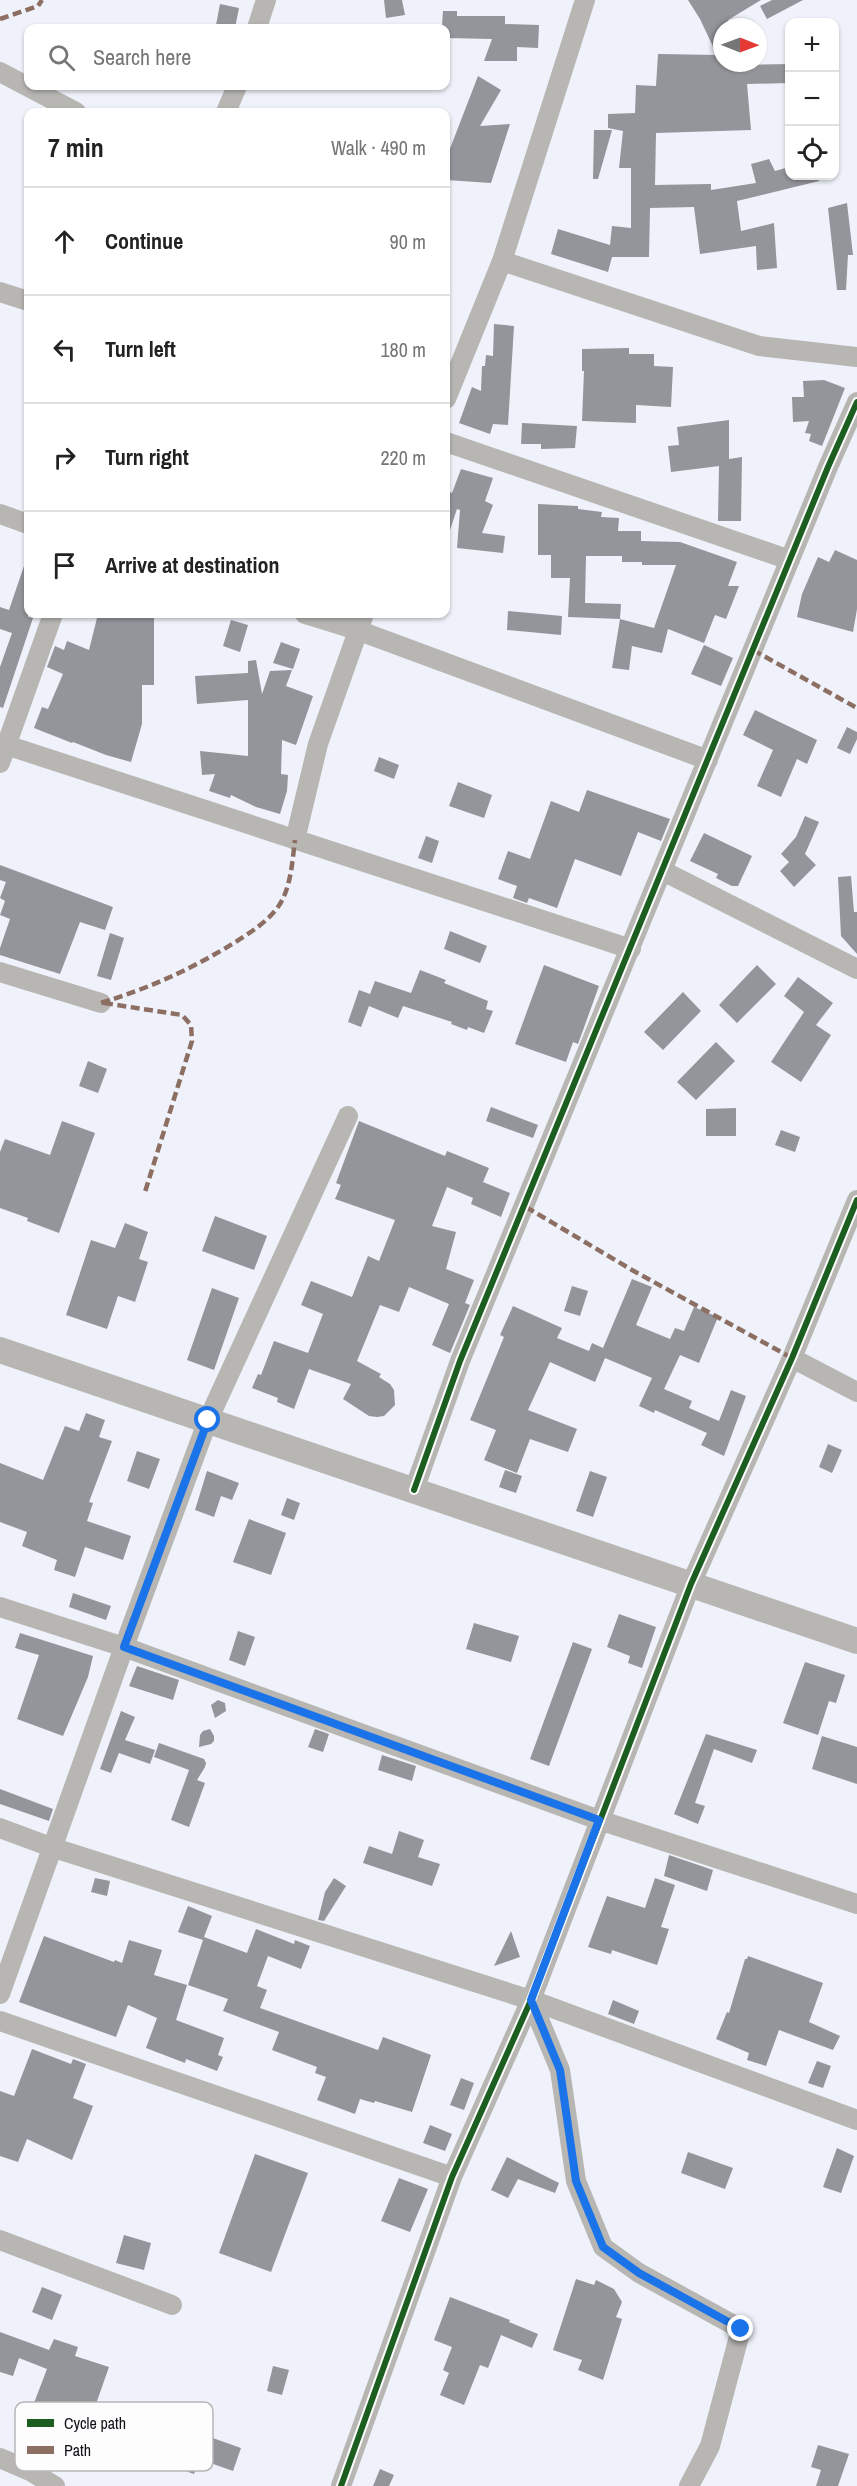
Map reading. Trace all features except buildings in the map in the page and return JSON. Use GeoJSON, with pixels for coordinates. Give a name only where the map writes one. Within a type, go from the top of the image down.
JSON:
{"type":"FeatureCollection","features":[{"type":"Feature","properties":{"kind":"street"},"geometry":{"type":"LineString","coordinates":[[258,24],[266,0]]}},
{"type":"Feature","properties":{"kind":"street"},"geometry":{"type":"LineString","coordinates":[[450,389],[502,261],[585,0]]}},
{"type":"Feature","properties":{"kind":"street"},"geometry":{"type":"LineString","coordinates":[[0,72],[24,85]]}},
{"type":"Feature","properties":{"kind":"street"},"geometry":{"type":"LineString","coordinates":[[34,90],[68,108]]}},
{"type":"Feature","properties":{"kind":"street"},"geometry":{"type":"LineString","coordinates":[[228,108],[235,90]]}},
{"type":"Feature","properties":{"kind":"street"},"geometry":{"type":"LineString","coordinates":[[502,261],[759,346],[857,357]]}},
{"type":"Feature","properties":{"kind":"street"},"geometry":{"type":"LineString","coordinates":[[0,292],[24,300]]}},
{"type":"Feature","properties":{"kind":"street"},"geometry":{"type":"LineString","coordinates":[[414,1490],[460,1361],[857,402]]}},
{"type":"Feature","properties":{"kind":"street"},"geometry":{"type":"LineString","coordinates":[[450,443],[790,561]]}},
{"type":"Feature","properties":{"kind":"street"},"geometry":{"type":"LineString","coordinates":[[0,514],[24,523]]}},
{"type":"Feature","properties":{"kind":"street"},"geometry":{"type":"LineString","coordinates":[[52,618],[2,750],[294,840],[631,949]]}},
{"type":"Feature","properties":{"kind":"street"},"geometry":{"type":"LineString","coordinates":[[333,618],[361,622],[708,760]]}},
{"type":"Feature","properties":{"kind":"street"},"geometry":{"type":"LineString","coordinates":[[294,840],[318,744],[361,622]]}},
{"type":"Feature","properties":{"kind":"street"},"geometry":{"type":"LineString","coordinates":[[663,871],[857,969]]}},
{"type":"Feature","properties":{"kind":"street"},"geometry":{"type":"LineString","coordinates":[[0,972],[101,1003]]}},
{"type":"Feature","properties":{"kind":"street"},"geometry":{"type":"LineString","coordinates":[[0,1994],[51,1847],[208,1420],[348,1116]]}},
{"type":"Feature","properties":{"kind":"street"},"geometry":{"type":"LineString","coordinates":[[341,2486],[452,2177],[531,2000],[691,1584],[792,1358],[857,1200]]}},
{"type":"Feature","properties":{"kind":"street"},"geometry":{"type":"LineString","coordinates":[[0,1350],[857,1641]]}},
{"type":"Feature","properties":{"kind":"street"},"geometry":{"type":"LineString","coordinates":[[792,1358],[857,1392]]}},
{"type":"Feature","properties":{"kind":"street"},"geometry":{"type":"LineString","coordinates":[[0,1607],[124,1647],[599,1820],[857,1904]]}},
{"type":"Feature","properties":{"kind":"street"},"geometry":{"type":"LineString","coordinates":[[0,1828],[51,1847],[531,2000],[857,2120]]}},
{"type":"Feature","properties":{"kind":"street"},"geometry":{"type":"LineString","coordinates":[[531,2000],[560,2070],[576,2181],[603,2247],[639,2273],[741,2329],[710,2446],[689,2486]]}},
{"type":"Feature","properties":{"kind":"street"},"geometry":{"type":"LineString","coordinates":[[0,2021],[452,2177]]}},
{"type":"Feature","properties":{"kind":"street"},"geometry":{"type":"LineString","coordinates":[[0,2240],[172,2305]]}},
{"type":"Feature","properties":{"kind":"street"},"geometry":{"type":"LineString","coordinates":[[0,2458],[15,2464]]}},
{"type":"Feature","properties":{"kind":"street"},"geometry":{"type":"LineString","coordinates":[[30,2471],[55,2486]]}},
{"type":"Feature","properties":{"kind":"marked path"},"geometry":{"type":"LineString","coordinates":[[0,19],[38,6],[42,0]]}},
{"type":"Feature","properties":{"kind":"marked path"},"geometry":{"type":"LineString","coordinates":[[753,650],[857,708]]}},
{"type":"Feature","properties":{"kind":"marked path"},"geometry":{"type":"LineString","coordinates":[[101,1003],[179,973],[238,941],[264,922],[275,911],[284,895],[290,877],[295,840]]}},
{"type":"Feature","properties":{"kind":"marked path"},"geometry":{"type":"LineString","coordinates":[[104,1003],[182,1015],[191,1025],[192,1041],[145,1192]]}},
{"type":"Feature","properties":{"kind":"marked path"},"geometry":{"type":"LineString","coordinates":[[526,1207],[632,1270],[792,1358]]}},
{"type":"Feature","properties":{"kind":"cycle path"},"geometry":{"type":"LineString","coordinates":[[414,1490],[460,1361],[828,467],[857,402]]}},
{"type":"Feature","properties":{"kind":"cycle path"},"geometry":{"type":"LineString","coordinates":[[341,2486],[452,2177],[531,2000],[691,1584],[792,1358],[857,1200]]}},
{"type":"Feature","properties":{"kind":"route"},"geometry":{"type":"LineString","coordinates":[[208,1420],[124,1647],[599,1820],[531,2000],[560,2070],[576,2181],[603,2247],[639,2273],[741,2329]]}}]}
